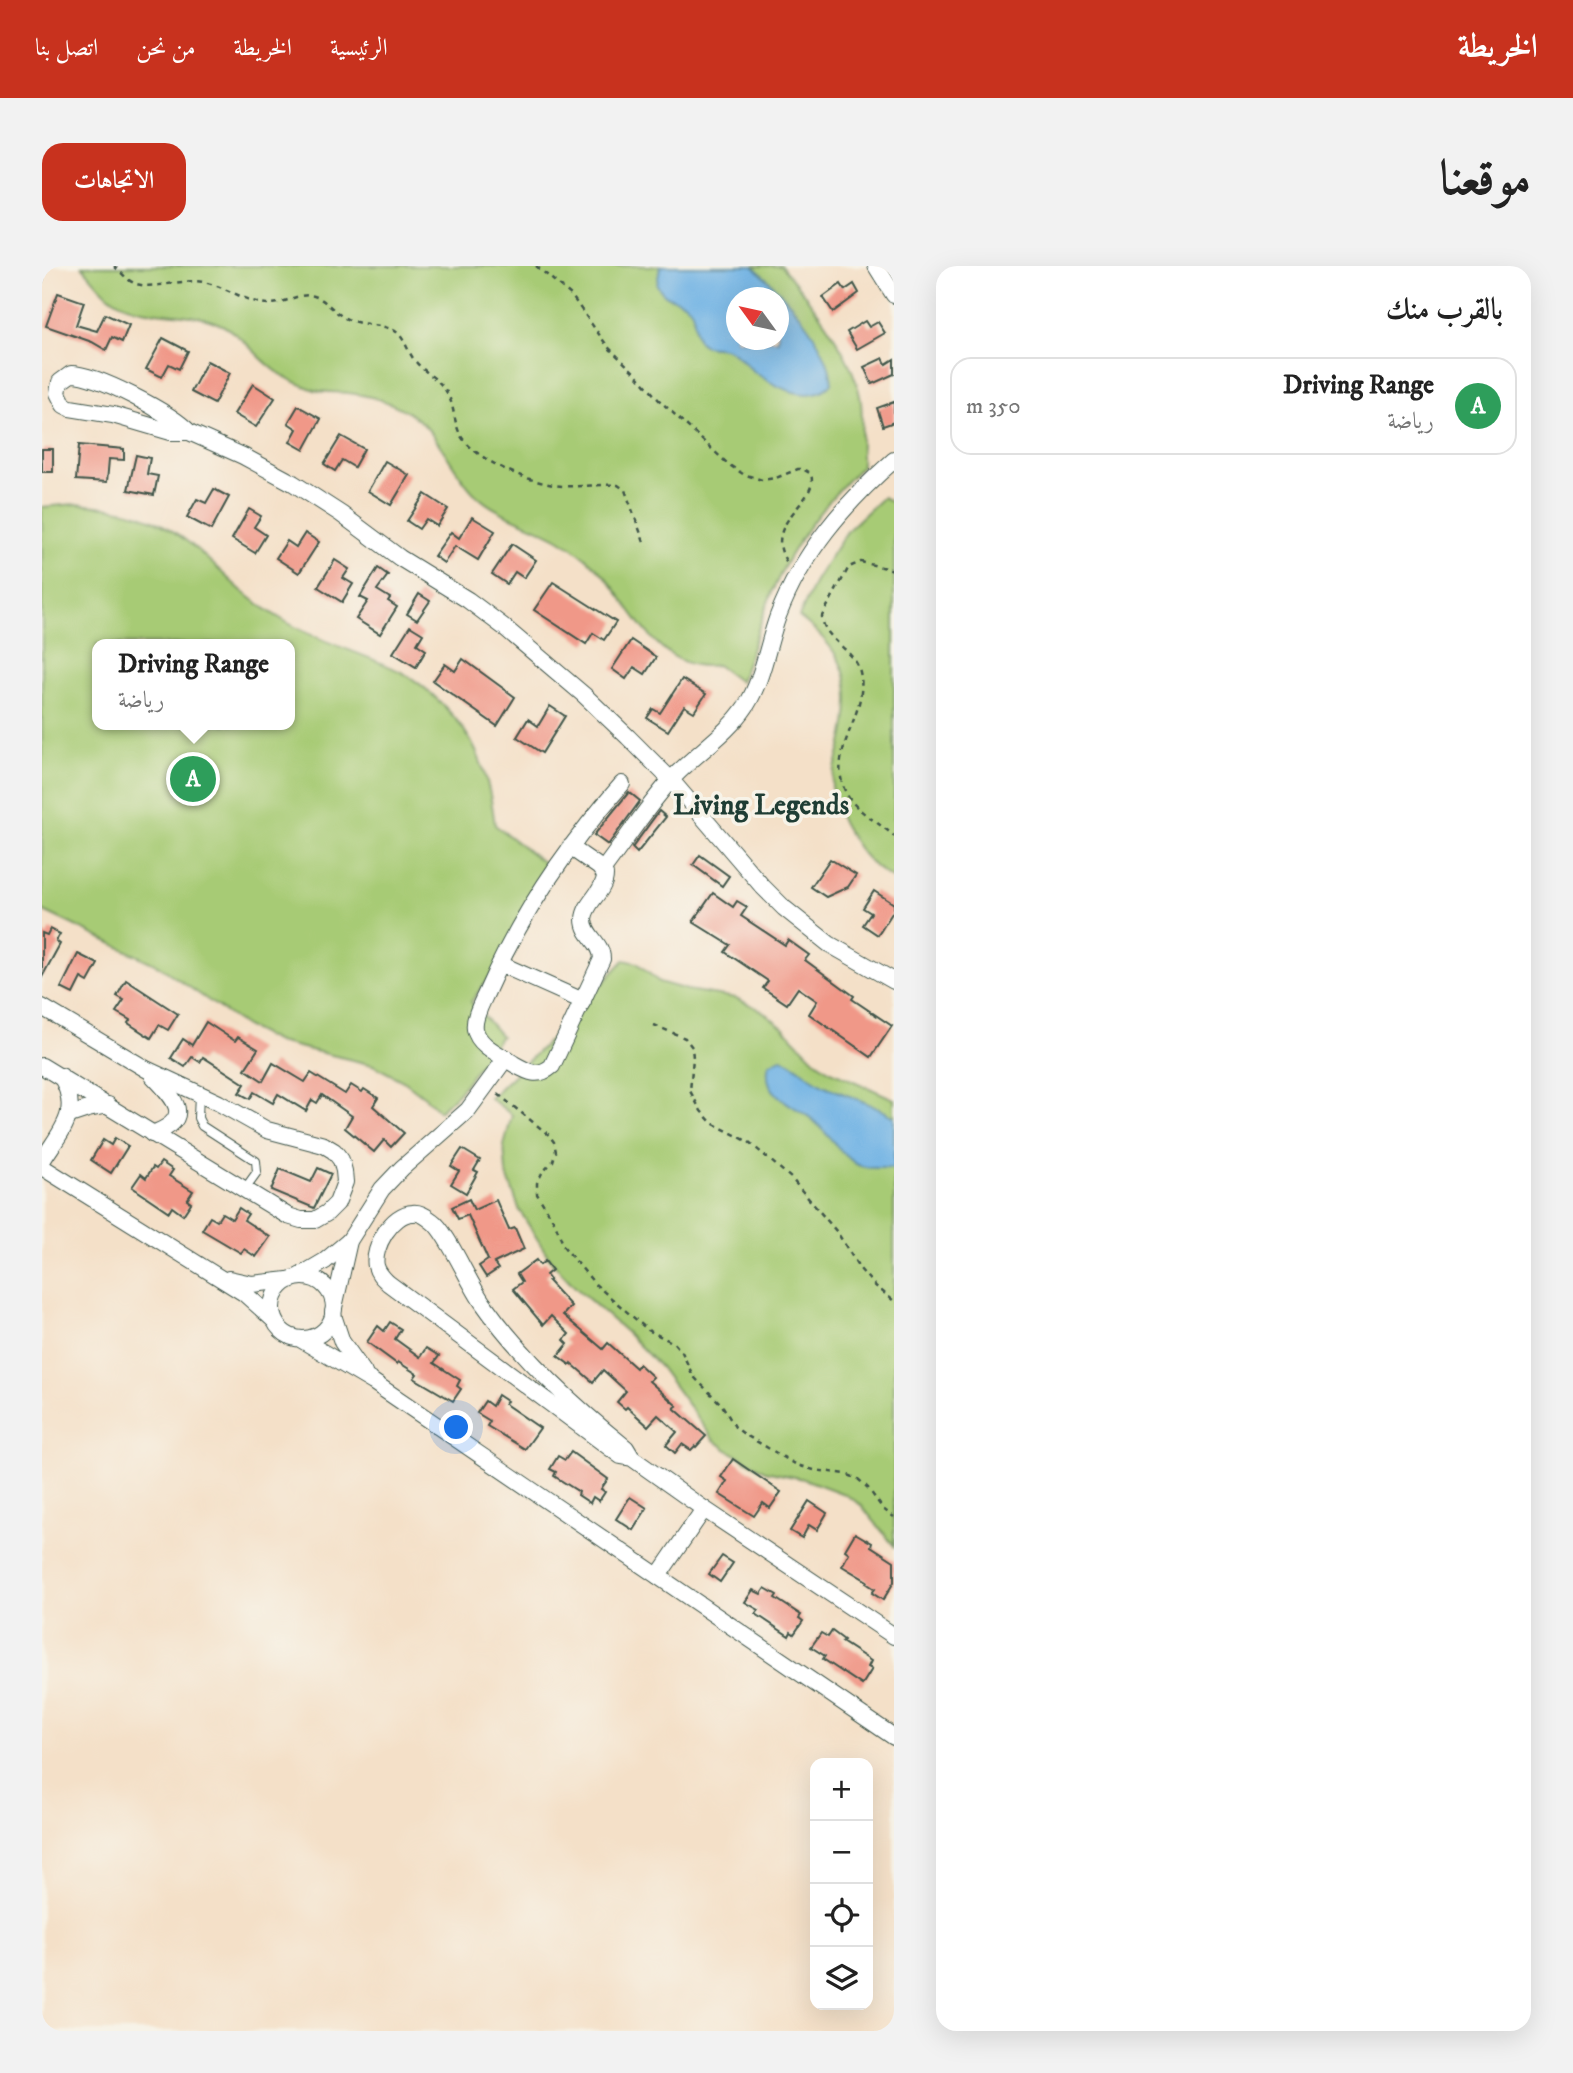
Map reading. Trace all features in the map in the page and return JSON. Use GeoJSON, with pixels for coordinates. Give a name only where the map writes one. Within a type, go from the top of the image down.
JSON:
{"type":"FeatureCollection","features":[{"type":"Feature","properties":{"kind":"street"},"geometry":{"type":"LineString","coordinates":[[876,266],[894,295]]}},
{"type":"Feature","properties":{"kind":"street"},"geometry":{"type":"LineString","coordinates":[[189,432],[171,432],[113,415],[71,408],[60,399],[58,387],[64,378],[71,374],[91,377],[176,421],[189,432],[243,456],[293,483],[341,514],[400,558],[495,620],[584,695],[671,780],[784,908],[829,944],[894,981]]}},
{"type":"Feature","properties":{"kind":"street"},"geometry":{"type":"LineString","coordinates":[[603,870],[671,780],[720,735],[745,706],[761,674],[779,614],[799,572],[838,515],[894,460]]}},
{"type":"Feature","properties":{"kind":"street"},"geometry":{"type":"LineString","coordinates":[[570,847],[603,870],[606,880],[589,905],[584,918],[587,932],[600,947],[602,959],[555,1061],[548,1070],[532,1073],[483,1044],[474,1027],[478,1012],[528,910],[570,847],[622,784]]}},
{"type":"Feature","properties":{"kind":"street"},"geometry":{"type":"LineString","coordinates":[[500,964],[583,1001]]}},
{"type":"Feature","properties":{"kind":"street"},"geometry":{"type":"LineString","coordinates":[[42,1066],[288,1216],[315,1220],[337,1203],[345,1182],[344,1171],[341,1160],[324,1145],[267,1130],[199,1093],[146,1069],[44,1010]]}},
{"type":"Feature","properties":{"kind":"street"},"geometry":{"type":"LineString","coordinates":[[274,1320],[271,1312],[273,1297],[282,1284],[325,1261],[349,1241],[382,1189],[402,1167],[457,1121],[506,1058]]}},
{"type":"Feature","properties":{"kind":"street"},"geometry":{"type":"LineString","coordinates":[[146,1069],[178,1105],[172,1125],[152,1134]]}},
{"type":"Feature","properties":{"kind":"street"},"geometry":{"type":"LineString","coordinates":[[42,1161],[70,1115],[69,1095],[61,1076]]}},
{"type":"Feature","properties":{"kind":"street"},"geometry":{"type":"LineString","coordinates":[[70,1115],[88,1108],[108,1105]]}},
{"type":"Feature","properties":{"kind":"street"},"geometry":{"type":"LineString","coordinates":[[42,1167],[244,1293],[274,1320],[285,1334],[302,1339],[373,1382],[894,1737]]}},
{"type":"Feature","properties":{"kind":"street"},"geometry":{"type":"LineString","coordinates":[[632,1458],[621,1456],[381,1276],[376,1267],[376,1257],[385,1235],[398,1219],[413,1212],[422,1214],[436,1224],[475,1291],[503,1330],[552,1382],[626,1448],[632,1458],[894,1636]]}},
{"type":"Feature","properties":{"kind":"street"},"geometry":{"type":"LineString","coordinates":[[302,1339],[319,1335],[328,1326],[349,1241]]}},
{"type":"Feature","properties":{"kind":"street"},"geometry":{"type":"LineString","coordinates":[[213,1274],[252,1284],[293,1279],[313,1279],[323,1284],[332,1297],[333,1314],[349,1354],[373,1382]]}},
{"type":"Feature","properties":{"kind":"street"},"geometry":{"type":"LineString","coordinates":[[658,1576],[704,1509]]}},
{"type":"Feature","properties":{"kind":"lane"},"geometry":{"type":"LineString","coordinates":[[199,1093],[198,1118],[202,1126],[256,1161],[257,1172],[244,1190]]}},
{"type":"Feature","properties":{"kind":"path"},"geometry":{"type":"LineString","coordinates":[[42,283],[48,266]]}},
{"type":"Feature","properties":{"kind":"path"},"geometry":{"type":"LineString","coordinates":[[114,266],[134,283],[145,286],[199,281],[219,285],[262,304],[272,304],[298,296],[313,296],[348,319],[393,330],[400,335],[418,365],[446,390],[451,400],[456,427],[471,448],[506,469],[534,480],[562,486],[618,485],[625,490],[645,545]]}},
{"type":"Feature","properties":{"kind":"path"},"geometry":{"type":"LineString","coordinates":[[536,266],[571,295],[608,347],[659,400],[728,464],[743,474],[762,480],[776,478],[798,469],[811,474],[811,487],[784,527],[780,540],[787,563],[799,572]]}},
{"type":"Feature","properties":{"kind":"path"},"geometry":{"type":"LineString","coordinates":[[894,570],[861,562],[849,567],[822,616],[826,631],[850,653],[858,667],[862,684],[861,701],[841,759],[841,776],[846,793],[857,807],[894,836]]}},
{"type":"Feature","properties":{"kind":"path"},"geometry":{"type":"LineString","coordinates":[[654,1025],[685,1038],[692,1047],[690,1091],[701,1111],[712,1123],[749,1142],[791,1178],[837,1232],[860,1269],[894,1301]]}},
{"type":"Feature","properties":{"kind":"path"},"geometry":{"type":"LineString","coordinates":[[487,1085],[554,1142],[556,1152],[553,1161],[537,1183],[537,1194],[555,1223],[564,1247],[605,1294],[648,1330],[674,1343],[682,1352],[693,1376],[722,1405],[735,1427],[744,1434],[797,1465],[846,1474],[858,1479],[883,1509],[894,1517]]}},
{"type":"Feature","properties":{"kind":"green space"},"geometry":{"type":"Polygon","coordinates":[[[82,266],[781,266],[828,327],[848,361],[860,396],[862,466],[815,519],[786,563],[767,604],[740,682],[717,665],[698,665],[680,660],[665,650],[651,637],[604,575],[588,560],[559,539],[504,514],[475,494],[432,434],[409,413],[390,403],[369,397],[312,389],[275,370],[222,325],[195,317],[140,310],[105,293],[82,266]]]}},
{"type":"Feature","properties":{"kind":"green space"},"geometry":{"type":"Polygon","coordinates":[[[883,497],[894,503],[894,879],[863,854],[846,829],[835,805],[832,784],[848,708],[845,675],[829,645],[799,617],[816,579],[848,530],[883,497]]]}},
{"type":"Feature","properties":{"kind":"green space"},"geometry":{"type":"Polygon","coordinates":[[[75,504],[105,507],[153,520],[195,548],[245,594],[281,619],[316,637],[387,665],[416,681],[454,717],[471,741],[483,768],[495,825],[544,863],[527,912],[503,959],[471,1002],[501,1036],[458,1093],[439,1111],[405,1082],[373,1065],[277,1042],[245,1026],[159,966],[42,910],[42,507],[75,504]]]}},
{"type":"Feature","properties":{"kind":"green space"},"geometry":{"type":"Polygon","coordinates":[[[624,960],[637,963],[659,982],[687,990],[736,998],[761,1010],[829,1070],[894,1099],[894,1546],[861,1505],[844,1494],[804,1479],[765,1471],[713,1439],[660,1367],[551,1261],[520,1211],[506,1172],[504,1146],[512,1115],[490,1098],[563,1027],[624,960]]]}},
{"type":"Feature","properties":{"kind":"water"},"geometry":{"type":"Polygon","coordinates":[[[660,266],[753,266],[775,287],[726,287],[726,349],[701,343],[696,336],[690,308],[664,294],[657,285],[660,266]]]}},
{"type":"Feature","properties":{"kind":"water"},"geometry":{"type":"Polygon","coordinates":[[[789,303],[803,319],[823,351],[832,383],[815,393],[805,394],[784,389],[764,379],[728,350],[789,350],[789,303]]]}},
{"type":"Feature","properties":{"kind":"water"},"geometry":{"type":"Polygon","coordinates":[[[781,1058],[823,1085],[894,1117],[894,1169],[856,1164],[813,1120],[779,1096],[770,1085],[768,1072],[769,1064],[781,1058]]]}},
{"type":"Feature","properties":{"kind":"building"},"geometry":{"type":"Polygon","coordinates":[[[841,284],[845,290],[854,284],[859,293],[833,312],[823,297],[841,284]]]}},
{"type":"Feature","properties":{"kind":"building"},"geometry":{"type":"Polygon","coordinates":[[[58,293],[84,302],[76,325],[97,331],[105,314],[129,325],[122,342],[112,337],[106,350],[92,342],[46,326],[58,293]]]}},
{"type":"Feature","properties":{"kind":"building"},"geometry":{"type":"Polygon","coordinates":[[[865,321],[869,327],[878,322],[885,333],[857,349],[847,332],[865,321]]]}},
{"type":"Feature","properties":{"kind":"building"},"geometry":{"type":"Polygon","coordinates":[[[163,338],[188,351],[179,369],[169,364],[162,377],[146,369],[163,338]]]}},
{"type":"Feature","properties":{"kind":"building"},"geometry":{"type":"Polygon","coordinates":[[[883,358],[886,364],[894,359],[894,374],[872,384],[864,367],[883,358]]]}},
{"type":"Feature","properties":{"kind":"building"},"geometry":{"type":"Polygon","coordinates":[[[207,361],[230,373],[214,404],[191,392],[207,361]]]}},
{"type":"Feature","properties":{"kind":"building"},"geometry":{"type":"Polygon","coordinates":[[[253,384],[275,398],[256,427],[234,414],[253,384]]]}},
{"type":"Feature","properties":{"kind":"building"},"geometry":{"type":"Polygon","coordinates":[[[894,402],[894,422],[883,426],[877,408],[894,402]]]}},
{"type":"Feature","properties":{"kind":"building"},"geometry":{"type":"Polygon","coordinates":[[[298,406],[321,419],[304,450],[290,442],[297,429],[288,423],[298,406]]]}},
{"type":"Feature","properties":{"kind":"building"},"geometry":{"type":"Polygon","coordinates":[[[341,436],[364,449],[354,467],[342,460],[335,471],[324,464],[341,436]]]}},
{"type":"Feature","properties":{"kind":"building"},"geometry":{"type":"Polygon","coordinates":[[[79,445],[124,449],[124,460],[109,459],[107,482],[76,480],[79,445]]]}},
{"type":"Feature","properties":{"kind":"building"},"geometry":{"type":"Polygon","coordinates":[[[42,449],[53,449],[53,472],[42,472],[42,449]]]}},
{"type":"Feature","properties":{"kind":"building"},"geometry":{"type":"Polygon","coordinates":[[[136,455],[150,458],[147,474],[158,476],[154,495],[128,490],[136,455]]]}},
{"type":"Feature","properties":{"kind":"building"},"geometry":{"type":"Polygon","coordinates":[[[385,461],[409,475],[391,505],[368,491],[385,461]]]}},
{"type":"Feature","properties":{"kind":"building"},"geometry":{"type":"Polygon","coordinates":[[[214,489],[229,497],[211,530],[187,517],[197,499],[206,503],[214,489]]]}},
{"type":"Feature","properties":{"kind":"building"},"geometry":{"type":"Polygon","coordinates":[[[425,494],[448,509],[437,526],[426,519],[419,529],[407,521],[425,494]]]}},
{"type":"Feature","properties":{"kind":"building"},"geometry":{"type":"Polygon","coordinates":[[[249,509],[261,516],[254,527],[266,535],[255,553],[232,539],[249,509]]]}},
{"type":"Feature","properties":{"kind":"building"},"geometry":{"type":"Polygon","coordinates":[[[472,517],[495,531],[478,560],[455,546],[444,563],[434,556],[451,532],[459,538],[472,517]]]}},
{"type":"Feature","properties":{"kind":"building"},"geometry":{"type":"Polygon","coordinates":[[[305,533],[319,542],[299,573],[276,558],[287,541],[296,547],[305,533]]]}},
{"type":"Feature","properties":{"kind":"building"},"geometry":{"type":"Polygon","coordinates":[[[512,544],[536,560],[524,578],[515,572],[507,584],[492,574],[512,544]]]}},
{"type":"Feature","properties":{"kind":"building"},"geometry":{"type":"Polygon","coordinates":[[[335,560],[349,569],[343,578],[353,584],[342,602],[318,587],[335,560]]]}},
{"type":"Feature","properties":{"kind":"building"},"geometry":{"type":"Polygon","coordinates":[[[378,568],[388,575],[377,590],[390,598],[388,601],[397,607],[380,634],[356,619],[368,601],[360,597],[378,568]]]}},
{"type":"Feature","properties":{"kind":"building"},"geometry":{"type":"Polygon","coordinates":[[[553,582],[616,622],[604,640],[593,633],[586,644],[534,610],[553,582]]]}},
{"type":"Feature","properties":{"kind":"building"},"geometry":{"type":"Polygon","coordinates":[[[419,594],[430,601],[417,620],[407,614],[419,594]]]}},
{"type":"Feature","properties":{"kind":"building"},"geometry":{"type":"Polygon","coordinates":[[[410,626],[423,634],[417,644],[426,650],[416,667],[393,653],[410,626]]]}},
{"type":"Feature","properties":{"kind":"building"},"geometry":{"type":"Polygon","coordinates":[[[631,640],[656,657],[645,674],[634,667],[626,679],[612,669],[631,640]]]}},
{"type":"Feature","properties":{"kind":"building"},"geometry":{"type":"Polygon","coordinates":[[[463,659],[515,697],[497,726],[433,681],[445,664],[455,671],[463,659]]]}},
{"type":"Feature","properties":{"kind":"building"},"geometry":{"type":"Polygon","coordinates":[[[682,679],[706,694],[694,712],[684,706],[668,731],[647,718],[653,709],[660,713],[682,679]]]}},
{"type":"Feature","properties":{"kind":"building"},"geometry":{"type":"Polygon","coordinates":[[[550,706],[565,716],[542,753],[517,737],[528,719],[538,726],[550,706]]]}},
{"type":"Feature","properties":{"kind":"building"},"geometry":{"type":"Polygon","coordinates":[[[629,792],[640,801],[608,845],[594,835],[629,792]]]}},
{"type":"Feature","properties":{"kind":"building"},"geometry":{"type":"Polygon","coordinates":[[[659,811],[666,817],[637,853],[632,848],[659,811]]]}},
{"type":"Feature","properties":{"kind":"building"},"geometry":{"type":"Polygon","coordinates":[[[700,855],[729,876],[722,886],[693,865],[700,855]]]}},
{"type":"Feature","properties":{"kind":"building"},"geometry":{"type":"Polygon","coordinates":[[[830,859],[856,875],[848,887],[826,897],[811,887],[830,859]]]}},
{"type":"Feature","properties":{"kind":"building"},"geometry":{"type":"Polygon","coordinates":[[[874,891],[894,904],[894,910],[878,935],[863,925],[871,913],[863,908],[874,891]]]}},
{"type":"Feature","properties":{"kind":"building"},"geometry":{"type":"Polygon","coordinates":[[[713,893],[733,907],[737,901],[747,907],[741,916],[785,945],[788,940],[809,955],[805,960],[854,996],[852,999],[892,1026],[871,1057],[809,1014],[817,1001],[798,988],[787,1004],[763,988],[768,981],[725,952],[730,945],[693,922],[713,893]]]}},
{"type":"Feature","properties":{"kind":"building"},"geometry":{"type":"Polygon","coordinates":[[[50,929],[60,934],[56,941],[60,944],[42,977],[42,933],[47,935],[50,929]]]}},
{"type":"Feature","properties":{"kind":"building"},"geometry":{"type":"Polygon","coordinates":[[[78,954],[98,964],[88,982],[81,978],[73,994],[61,988],[78,954]]]}},
{"type":"Feature","properties":{"kind":"building"},"geometry":{"type":"Polygon","coordinates":[[[126,980],[178,1014],[168,1030],[159,1025],[151,1038],[116,1012],[124,1000],[117,996],[126,980]]]}},
{"type":"Feature","properties":{"kind":"building"},"geometry":{"type":"Polygon","coordinates":[[[206,1022],[235,1041],[238,1037],[258,1049],[245,1069],[263,1081],[273,1063],[305,1082],[311,1073],[345,1094],[351,1085],[362,1092],[364,1089],[378,1098],[373,1106],[404,1133],[391,1147],[384,1140],[374,1152],[345,1128],[352,1116],[322,1095],[317,1103],[312,1100],[306,1111],[278,1094],[273,1103],[254,1092],[250,1099],[239,1093],[245,1084],[203,1057],[200,1062],[192,1057],[185,1067],[171,1058],[183,1039],[192,1045],[206,1022]]]}},
{"type":"Feature","properties":{"kind":"building"},"geometry":{"type":"Polygon","coordinates":[[[115,1138],[128,1146],[111,1173],[91,1160],[103,1140],[111,1145],[115,1138]]]}},
{"type":"Feature","properties":{"kind":"building"},"geometry":{"type":"Polygon","coordinates":[[[462,1149],[480,1160],[474,1170],[478,1172],[466,1193],[451,1184],[459,1171],[451,1166],[462,1149]]]}},
{"type":"Feature","properties":{"kind":"building"},"geometry":{"type":"Polygon","coordinates":[[[161,1162],[173,1170],[169,1176],[193,1191],[187,1200],[191,1203],[183,1215],[172,1207],[169,1212],[132,1187],[141,1174],[146,1178],[153,1167],[156,1169],[161,1162]]]}},
{"type":"Feature","properties":{"kind":"building"},"geometry":{"type":"Polygon","coordinates":[[[318,1168],[331,1174],[314,1208],[271,1190],[280,1169],[311,1182],[318,1168]]]}},
{"type":"Feature","properties":{"kind":"building"},"geometry":{"type":"Polygon","coordinates":[[[469,1199],[474,1210],[496,1200],[509,1230],[515,1228],[524,1249],[494,1263],[498,1269],[486,1277],[479,1266],[488,1260],[468,1215],[458,1219],[452,1207],[469,1199]]]}},
{"type":"Feature","properties":{"kind":"building"},"geometry":{"type":"Polygon","coordinates":[[[239,1208],[248,1214],[244,1220],[270,1237],[256,1257],[244,1249],[241,1253],[202,1230],[210,1217],[217,1221],[222,1213],[232,1219],[239,1208]]]}},
{"type":"Feature","properties":{"kind":"building"},"geometry":{"type":"Polygon","coordinates":[[[536,1260],[540,1265],[545,1261],[552,1270],[546,1275],[550,1280],[548,1281],[571,1306],[563,1315],[603,1349],[608,1343],[636,1368],[639,1364],[653,1377],[649,1381],[706,1436],[696,1447],[691,1450],[682,1444],[675,1453],[666,1445],[677,1432],[658,1415],[648,1426],[627,1407],[625,1409],[617,1402],[626,1391],[603,1370],[593,1382],[571,1363],[570,1365],[558,1356],[568,1344],[564,1340],[569,1334],[551,1316],[543,1325],[513,1289],[522,1282],[517,1274],[536,1260]]]}},
{"type":"Feature","properties":{"kind":"building"},"geometry":{"type":"Polygon","coordinates":[[[390,1322],[401,1329],[395,1339],[420,1357],[426,1348],[439,1356],[434,1363],[460,1380],[457,1386],[461,1389],[453,1401],[414,1378],[417,1374],[398,1362],[397,1364],[367,1342],[378,1326],[384,1331],[390,1322]]]}},
{"type":"Feature","properties":{"kind":"building"},"geometry":{"type":"Polygon","coordinates":[[[498,1395],[507,1401],[505,1404],[540,1428],[525,1449],[487,1426],[490,1421],[477,1413],[485,1401],[492,1406],[498,1395]]]}},
{"type":"Feature","properties":{"kind":"building"},"geometry":{"type":"Polygon","coordinates":[[[571,1452],[608,1479],[601,1489],[605,1492],[599,1501],[593,1497],[590,1503],[578,1495],[579,1492],[554,1476],[556,1472],[550,1469],[558,1456],[565,1460],[571,1452]]]}},
{"type":"Feature","properties":{"kind":"building"},"geometry":{"type":"Polygon","coordinates":[[[733,1459],[781,1492],[770,1508],[763,1503],[754,1516],[719,1494],[727,1481],[721,1477],[733,1459]]]}},
{"type":"Feature","properties":{"kind":"building"},"geometry":{"type":"Polygon","coordinates":[[[630,1497],[647,1508],[633,1530],[616,1519],[630,1497]]]}},
{"type":"Feature","properties":{"kind":"building"},"geometry":{"type":"Polygon","coordinates":[[[809,1501],[827,1513],[817,1530],[809,1525],[802,1538],[790,1531],[809,1501]]]}},
{"type":"Feature","properties":{"kind":"building"},"geometry":{"type":"Polygon","coordinates":[[[855,1533],[894,1561],[894,1582],[883,1600],[872,1593],[875,1589],[866,1583],[867,1581],[842,1566],[849,1553],[845,1550],[855,1533]]]}},
{"type":"Feature","properties":{"kind":"building"},"geometry":{"type":"Polygon","coordinates":[[[722,1556],[733,1563],[720,1582],[709,1574],[722,1556]]]}},
{"type":"Feature","properties":{"kind":"building"},"geometry":{"type":"Polygon","coordinates":[[[765,1588],[801,1615],[799,1618],[803,1621],[794,1634],[791,1632],[789,1636],[756,1614],[759,1610],[745,1602],[753,1590],[761,1594],[765,1588]]]}},
{"type":"Feature","properties":{"kind":"building"},"geometry":{"type":"Polygon","coordinates":[[[832,1631],[844,1640],[842,1642],[871,1661],[868,1667],[872,1669],[862,1685],[823,1659],[825,1656],[811,1647],[821,1633],[828,1637],[832,1631]]]}},
{"type":"Feature","properties":{"kind":"place","name":"Driving Range"},"geometry":{"type":"Point","coordinates":[193,779]}},
{"type":"Feature","properties":{"kind":"district","name":"Living Legends"},"geometry":{"type":"Point","coordinates":[761,804]}}]}
